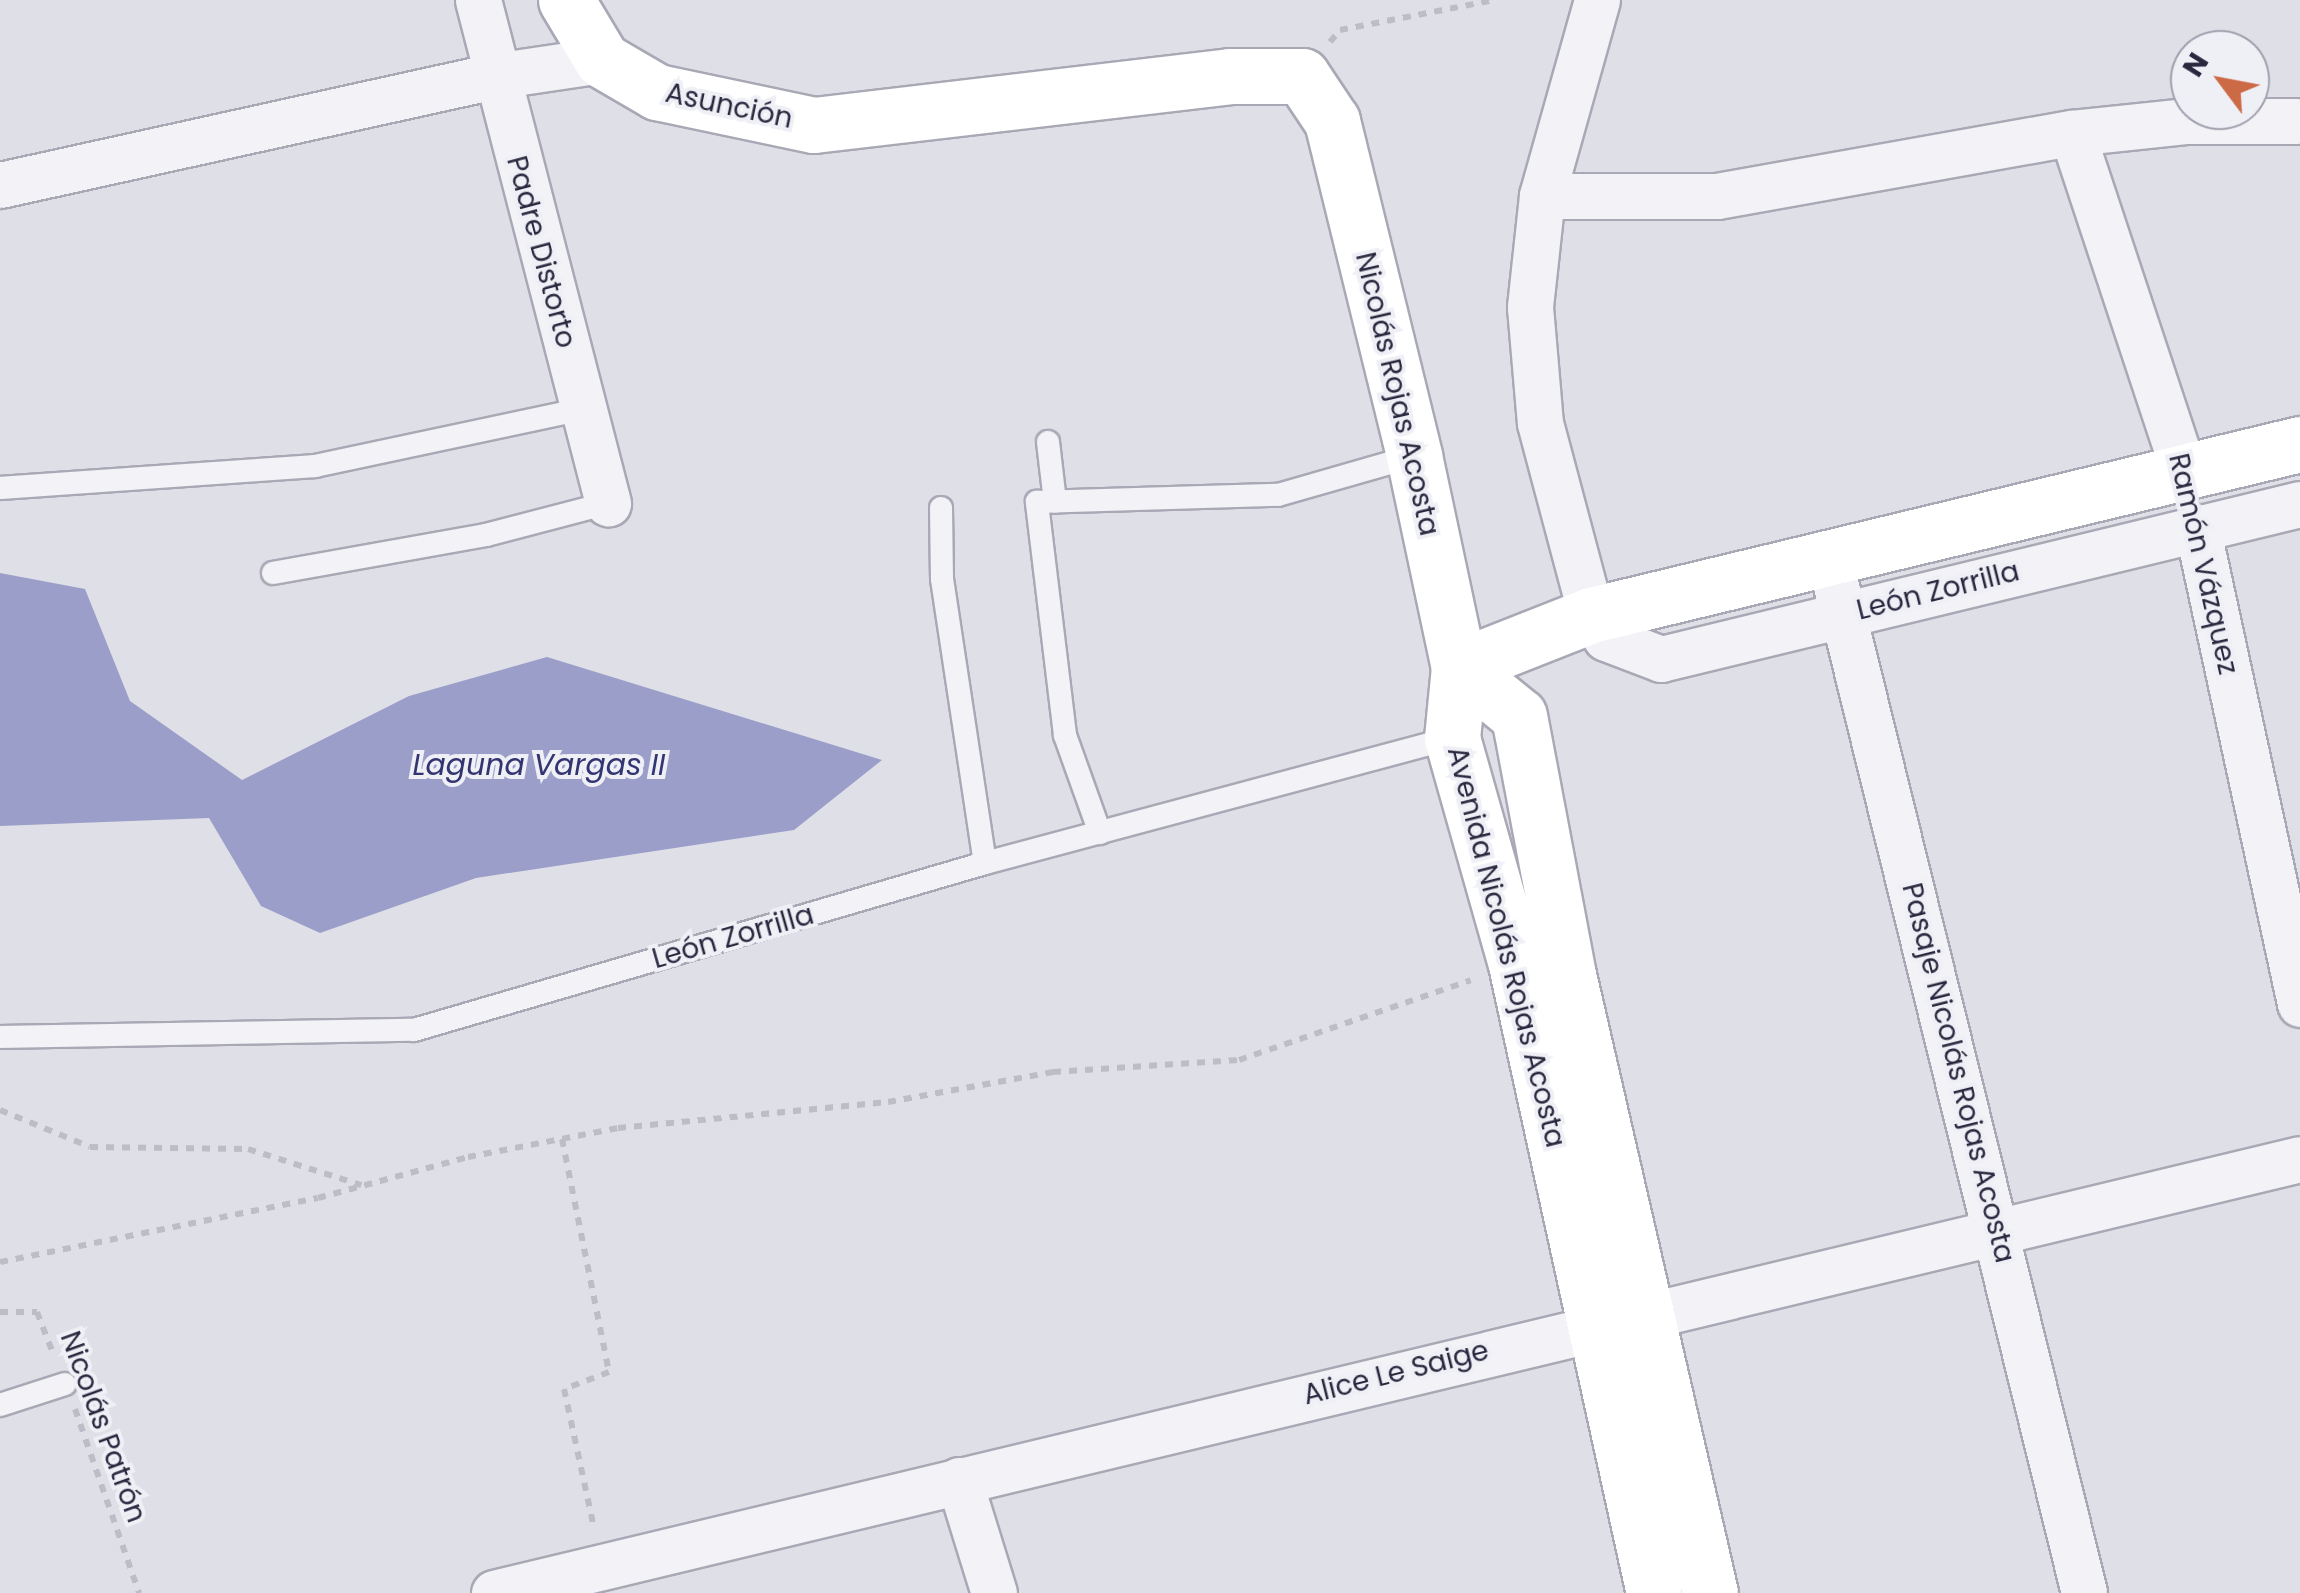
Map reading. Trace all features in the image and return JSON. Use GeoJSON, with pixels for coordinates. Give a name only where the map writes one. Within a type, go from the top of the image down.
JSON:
{"type":"FeatureCollection","features":[{"type":"Feature","properties":{"kind":"street","name":"Padre Distorto"},"geometry":{"type":"LineString","coordinates":[[478,0],[494,76],[608,504]]}},
{"type":"Feature","properties":{"kind":"street"},"geometry":{"type":"LineString","coordinates":[[0,185],[494,76],[602,60],[566,0]]}},
{"type":"Feature","properties":{"kind":"street"},"geometry":{"type":"LineString","coordinates":[[1592,615],[1540,423],[1530,307],[1542,196],[1597,0]]}},
{"type":"Feature","properties":{"kind":"street","name":"Asunción"},"geometry":{"type":"LineString","coordinates":[[602,60],[657,92],[814,125],[1230,76],[1302,76]]}},
{"type":"Feature","properties":{"kind":"street","name":"Nicolás Rojas Acosta"},"geometry":{"type":"LineString","coordinates":[[1302,76],[1332,121],[1414,456],[1459,667]]}},
{"type":"Feature","properties":{"kind":"street"},"geometry":{"type":"LineString","coordinates":[[1542,196],[1717,196],[2072,133],[2187,121],[2297,122]]}},
{"type":"Feature","properties":{"kind":"street","name":"Ramón Vázquez"},"geometry":{"type":"LineString","coordinates":[[2072,133],[2191,500],[2300,1004]]}},
{"type":"Feature","properties":{"kind":"street","name":"León Zorrilla"},"geometry":{"type":"LineString","coordinates":[[1592,615],[1606,638],[1661,659],[1847,613],[2191,500],[2300,444]]}},
{"type":"Feature","properties":{"kind":"street","name":"León Zorrilla"},"geometry":{"type":"LineString","coordinates":[[1459,667],[1592,615],[1824,555],[2191,500],[2300,504]]}},
{"type":"Feature","properties":{"kind":"street","name":"Pasaje Nicolás Rojas Acosta"},"geometry":{"type":"LineString","coordinates":[[1824,555],[1847,613],[2084,1593]]}},
{"type":"Feature","properties":{"kind":"street","name":"Avenida Nicolás Rojas Acosta"},"geometry":{"type":"LineString","coordinates":[[1459,667],[1452,738],[1516,964],[1654,1593]]}},
{"type":"Feature","properties":{"kind":"street","name":"Avenida Nicolás Rojas Acosta"},"geometry":{"type":"LineString","coordinates":[[1459,667],[1519,716],[1568,975],[1710,1593]]}},
{"type":"Feature","properties":{"kind":"street","name":"Alice Le Saige"},"geometry":{"type":"LineString","coordinates":[[494,1593],[1594,1324],[2300,1158]]}},
{"type":"Feature","properties":{"kind":"street"},"geometry":{"type":"LineString","coordinates":[[959,1480],[994,1593]]}},
{"type":"Feature","properties":{"kind":"lane"},"geometry":{"type":"LineString","coordinates":[[0,488],[315,466],[584,410]]}},
{"type":"Feature","properties":{"kind":"lane"},"geometry":{"type":"LineString","coordinates":[[1048,442],[1055,502]]}},
{"type":"Feature","properties":{"kind":"lane"},"geometry":{"type":"LineString","coordinates":[[1100,833],[1065,735],[1037,502],[1278,495],[1414,456]]}},
{"type":"Feature","properties":{"kind":"lane"},"geometry":{"type":"LineString","coordinates":[[273,573],[486,536],[608,504]]}},
{"type":"Feature","properties":{"kind":"lane"},"geometry":{"type":"LineString","coordinates":[[942,508],[942,580],[985,863]]}},
{"type":"Feature","properties":{"kind":"lane","name":"León Zorrilla"},"geometry":{"type":"LineString","coordinates":[[0,1037],[414,1030],[985,863],[1452,738]]}},
{"type":"Feature","properties":{"kind":"lane"},"geometry":{"type":"LineString","coordinates":[[0,1405],[64,1384]]}},
{"type":"Feature","properties":{"kind":"path"},"geometry":{"type":"LineString","coordinates":[[1302,76],[1340,30],[1495,0]]}},
{"type":"Feature","properties":{"kind":"path"},"geometry":{"type":"LineString","coordinates":[[0,1262],[363,1186],[562,1139],[888,1102],[1053,1072],[1238,1060],[1516,964]]}},
{"type":"Feature","properties":{"kind":"path"},"geometry":{"type":"LineString","coordinates":[[0,1110],[90,1147],[248,1149],[363,1186]]}},
{"type":"Feature","properties":{"kind":"path"},"geometry":{"type":"LineString","coordinates":[[562,1139],[609,1372],[564,1388],[602,1566]]}},
{"type":"Feature","properties":{"kind":"path","name":"Nicolás Patrón"},"geometry":{"type":"LineString","coordinates":[[0,1312],[37,1312],[138,1593]]}},
{"type":"Feature","properties":{"kind":"water","name":"Laguna Vargas II"},"geometry":{"type":"Polygon","coordinates":[[[0,573],[85,589],[130,701],[242,780],[409,696],[547,657],[882,760],[794,830],[476,878],[320,933],[261,906],[209,818],[0,826],[0,573]]]}}]}
